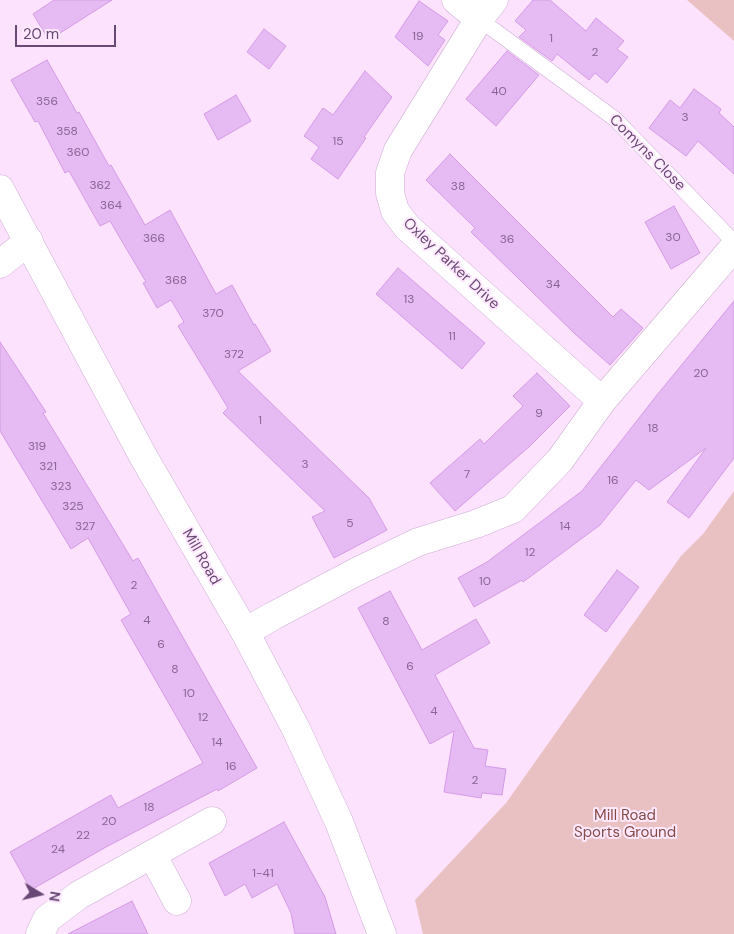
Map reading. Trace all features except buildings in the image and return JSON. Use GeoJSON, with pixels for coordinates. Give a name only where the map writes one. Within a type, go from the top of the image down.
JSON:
{"type":"FeatureCollection","features":[{"type":"Feature","properties":{"kind":"street"},"geometry":{"type":"LineString","coordinates":[[456,0],[486,9]]}},
{"type":"Feature","properties":{"kind":"street","name":"Oxley Parker Drive"},"geometry":{"type":"LineString","coordinates":[[486,9],[398,150],[390,173],[390,193],[395,211],[407,227],[602,401]]}},
{"type":"Feature","properties":{"kind":"street","name":"Mill Road"},"geometry":{"type":"LineString","coordinates":[[0,189],[143,456],[245,632],[296,729],[339,822],[382,934]]}},
{"type":"Feature","properties":{"kind":"street"},"geometry":{"type":"LineString","coordinates":[[0,264],[29,241]]}},
{"type":"Feature","properties":{"kind":"street"},"geometry":{"type":"LineString","coordinates":[[245,632],[356,572],[418,542],[476,524],[513,509],[560,460],[602,401],[734,247]]}},
{"type":"Feature","properties":{"kind":"street"},"geometry":{"type":"LineString","coordinates":[[40,934],[47,919],[79,895],[212,821]]}},
{"type":"Feature","properties":{"kind":"street"},"geometry":{"type":"LineString","coordinates":[[152,854],[177,901]]}},
{"type":"Feature","properties":{"kind":"lane","name":"Comyns Close"},"geometry":{"type":"LineString","coordinates":[[486,9],[615,119],[734,242]]}},
{"type":"Feature","properties":{"kind":"green space"},"geometry":{"type":"Polygon","coordinates":[[[687,0],[734,0],[734,41],[687,0]]]}},
{"type":"Feature","properties":{"kind":"green space","name":"Mill Road Sports Ground"},"geometry":{"type":"Polygon","coordinates":[[[734,491],[734,934],[423,934],[415,900],[506,803],[681,556],[703,534],[734,491]]]}}]}
